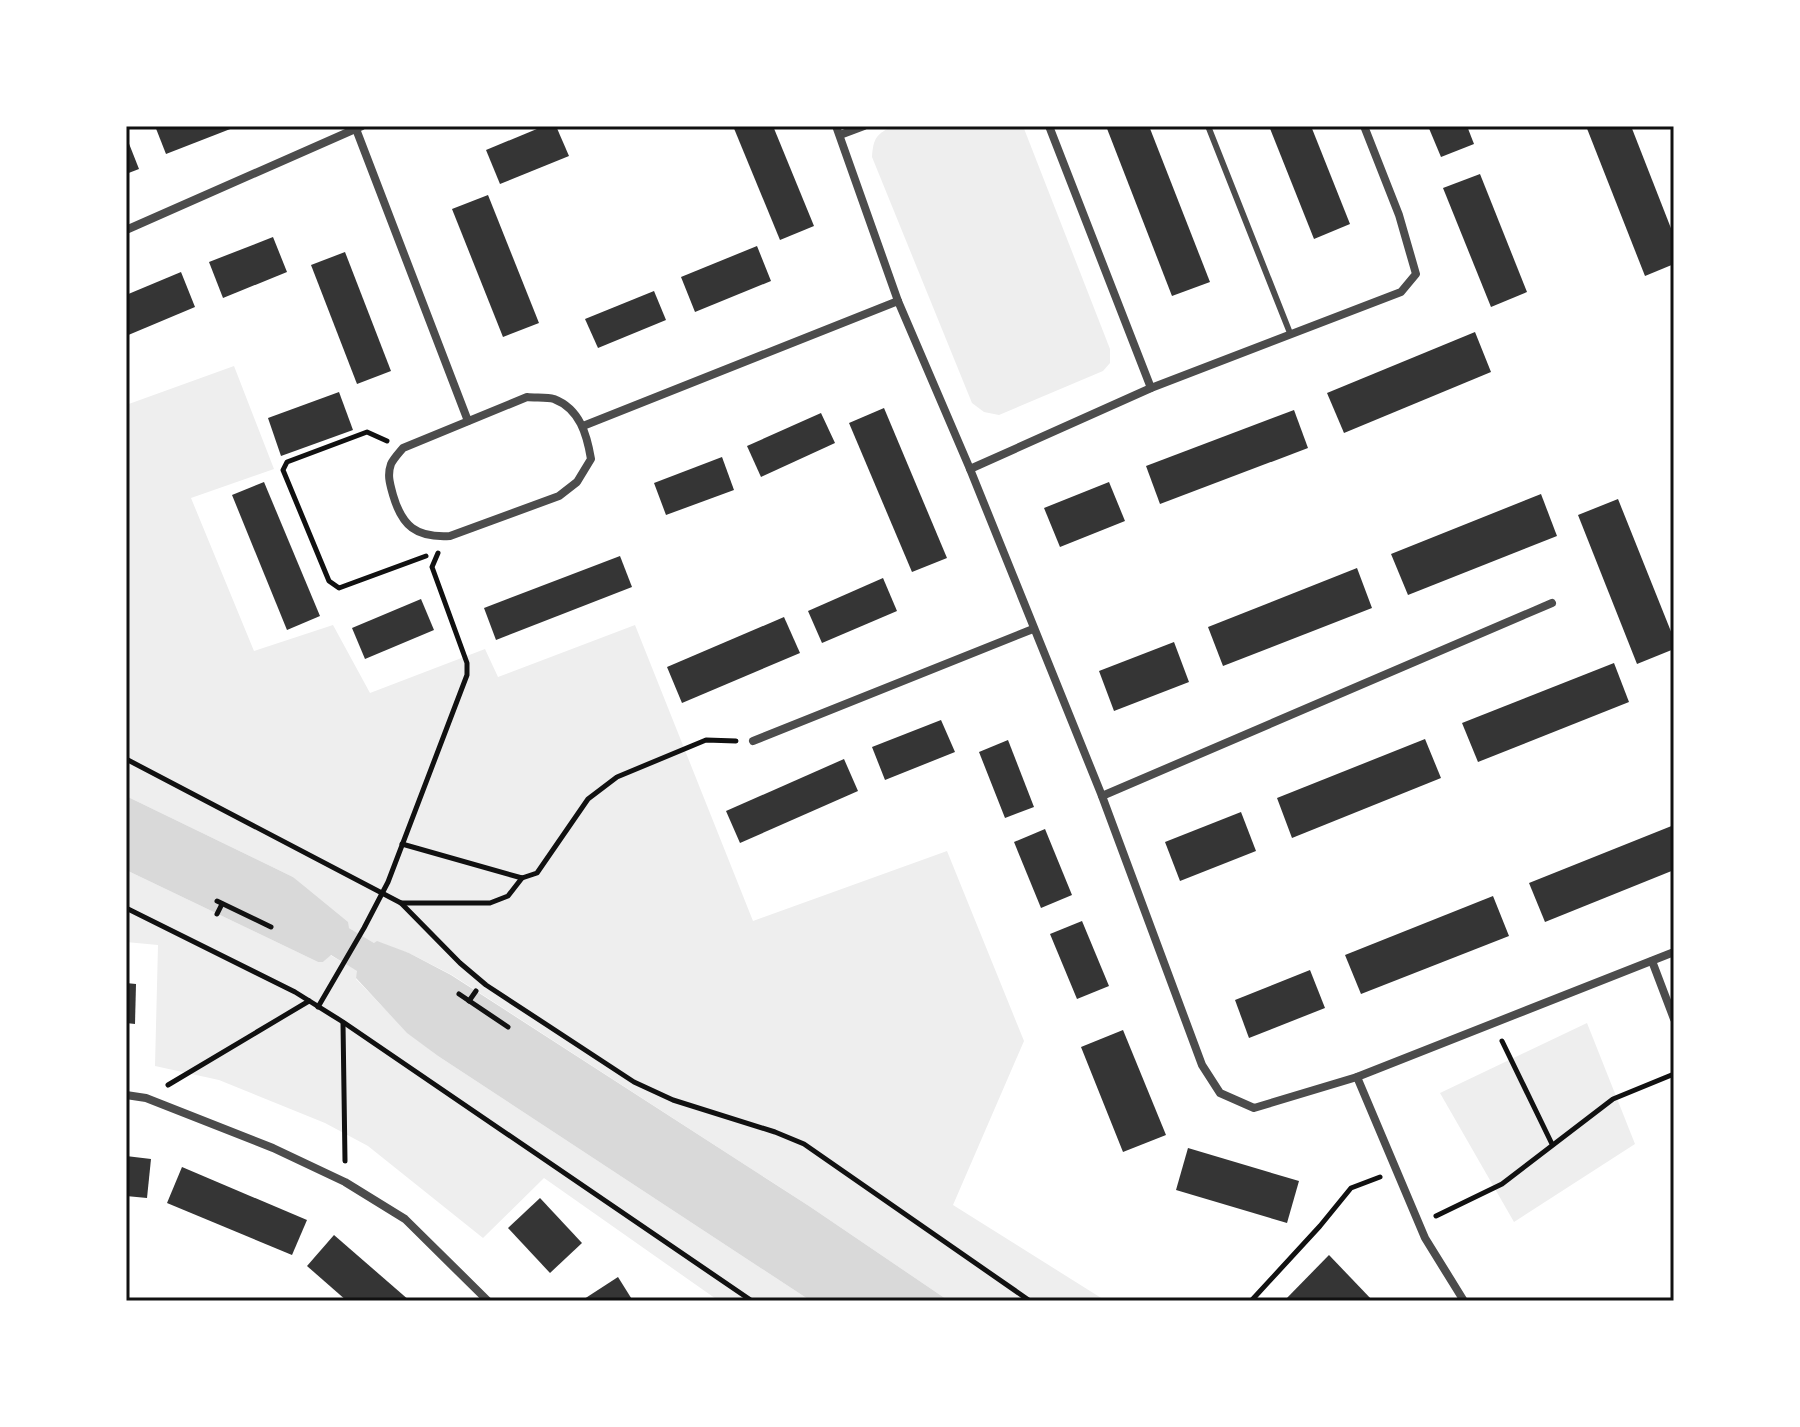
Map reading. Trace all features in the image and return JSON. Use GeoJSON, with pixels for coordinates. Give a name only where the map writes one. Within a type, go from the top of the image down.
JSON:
{"type":"FeatureCollection","features":[{"type":"Feature","properties":{"kind":"street"},"geometry":{"type":"LineString","coordinates":[[864,126],[838,131],[898,301],[970,469],[1102,796],[1202,1065],[1220,1093],[1254,1108],[1357,1077],[1674,952]]}},
{"type":"Feature","properties":{"kind":"street"},"geometry":{"type":"LineString","coordinates":[[1049,126],[1151,388]]}},
{"type":"Feature","properties":{"kind":"street"},"geometry":{"type":"LineString","coordinates":[[970,469],[1151,388],[1401,292],[1416,274],[1399,215],[1364,126]]}},
{"type":"Feature","properties":{"kind":"street"},"geometry":{"type":"LineString","coordinates":[[126,230],[359,127],[468,421]]}},
{"type":"Feature","properties":{"kind":"street"},"geometry":{"type":"LineString","coordinates":[[583,426],[898,301]]}},
{"type":"Feature","properties":{"kind":"street"},"geometry":{"type":"LineString","coordinates":[[527,397],[555,399],[577,416],[583,426],[591,459],[577,482],[559,496],[450,536],[431,537],[412,529],[400,517],[388,479],[392,462],[403,448],[468,421],[527,397]]}},
{"type":"Feature","properties":{"kind":"street"},"geometry":{"type":"LineString","coordinates":[[1102,796],[1552,603]]}},
{"type":"Feature","properties":{"kind":"street"},"geometry":{"type":"LineString","coordinates":[[753,741],[1033,629]]}},
{"type":"Feature","properties":{"kind":"street"},"geometry":{"type":"LineString","coordinates":[[1652,961],[1674,1019]]}},
{"type":"Feature","properties":{"kind":"street"},"geometry":{"type":"LineString","coordinates":[[1357,1077],[1419,1225],[1464,1301]]}},
{"type":"Feature","properties":{"kind":"street"},"geometry":{"type":"LineString","coordinates":[[126,1095],[146,1098],[273,1148],[345,1182],[405,1219],[488,1301]]}},
{"type":"Feature","properties":{"kind":"lane"},"geometry":{"type":"LineString","coordinates":[[1208,126],[1290,333]]}},
{"type":"Feature","properties":{"kind":"path"},"geometry":{"type":"LineString","coordinates":[[318,1007],[383,892],[467,675],[467,663],[432,567],[438,552],[339,588],[329,581],[283,470],[287,462],[367,432],[403,448]]}},
{"type":"Feature","properties":{"kind":"path"},"geometry":{"type":"LineString","coordinates":[[401,903],[490,903],[508,896],[522,878],[537,873],[588,799],[617,777],[706,740],[753,741]]}},
{"type":"Feature","properties":{"kind":"path"},"geometry":{"type":"LineString","coordinates":[[126,759],[401,903],[486,985],[634,1082],[673,1100],[804,1144],[1030,1301]]}},
{"type":"Feature","properties":{"kind":"path"},"geometry":{"type":"LineString","coordinates":[[402,844],[522,878]]}},
{"type":"Feature","properties":{"kind":"path"},"geometry":{"type":"LineString","coordinates":[[217,914],[220,903],[271,927]]}},
{"type":"Feature","properties":{"kind":"path"},"geometry":{"type":"LineString","coordinates":[[126,908],[309,1001],[343,1022],[752,1301]]}},
{"type":"Feature","properties":{"kind":"path"},"geometry":{"type":"LineString","coordinates":[[469,1001],[476,991]]}},
{"type":"Feature","properties":{"kind":"path"},"geometry":{"type":"LineString","coordinates":[[459,994],[508,1027]]}},
{"type":"Feature","properties":{"kind":"path"},"geometry":{"type":"LineString","coordinates":[[146,1098],[309,1001]]}},
{"type":"Feature","properties":{"kind":"path"},"geometry":{"type":"LineString","coordinates":[[343,1022],[345,1182]]}},
{"type":"Feature","properties":{"kind":"path"},"geometry":{"type":"LineString","coordinates":[[1495,1023],[1552,1144]]}},
{"type":"Feature","properties":{"kind":"path"},"geometry":{"type":"LineString","coordinates":[[1419,1225],[1502,1184],[1613,1099],[1674,1074]]}},
{"type":"Feature","properties":{"kind":"path"},"geometry":{"type":"LineString","coordinates":[[1251,1301],[1351,1188],[1396,1171]]}},
{"type":"Feature","properties":{"kind":"shaded area"},"geometry":{"type":"Polygon","coordinates":[[[894,126],[1023,126],[1110,349],[1110,363],[1103,371],[999,415],[984,412],[972,403],[872,157],[877,137],[894,126]]]}},
{"type":"Feature","properties":{"kind":"shaded area"},"geometry":{"type":"Polygon","coordinates":[[[234,366],[274,469],[191,498],[254,651],[333,625],[370,693],[485,649],[498,677],[635,625],[753,921],[947,851],[1024,1041],[953,1205],[1106,1301],[949,1301],[809,1206],[452,975],[409,953],[374,943],[349,928],[293,877],[126,796],[126,405],[234,366]]]}},
{"type":"Feature","properties":{"kind":"shaded area"},"geometry":{"type":"Polygon","coordinates":[[[126,796],[293,877],[348,922],[349,928],[374,943],[377,941],[409,953],[451,975],[809,1206],[949,1301],[811,1301],[438,1056],[407,1033],[356,978],[357,971],[331,955],[318,962],[126,870],[126,796]]]}},
{"type":"Feature","properties":{"kind":"shaded area"},"geometry":{"type":"Polygon","coordinates":[[[126,870],[318,962],[323,962],[330,955],[358,971],[356,979],[407,1032],[438,1056],[811,1301],[719,1301],[544,1178],[483,1238],[368,1146],[325,1123],[219,1080],[155,1066],[158,945],[126,942],[126,870]]]}},
{"type":"Feature","properties":{"kind":"shaded area"},"geometry":{"type":"Polygon","coordinates":[[[1587,1023],[1635,1144],[1514,1222],[1440,1093],[1587,1023]]]}},
{"type":"Feature","properties":{"kind":"building"},"geometry":{"type":"Polygon","coordinates":[[[155,126],[238,126],[166,154],[155,126]]]}},
{"type":"Feature","properties":{"kind":"building"},"geometry":{"type":"Polygon","coordinates":[[[544,126],[556,126],[569,156],[500,184],[486,150],[544,126]]]}},
{"type":"Feature","properties":{"kind":"building"},"geometry":{"type":"Polygon","coordinates":[[[733,126],[773,126],[814,226],[780,240],[733,126]]]}},
{"type":"Feature","properties":{"kind":"building"},"geometry":{"type":"Polygon","coordinates":[[[1106,126],[1149,126],[1210,282],[1172,296],[1106,126]]]}},
{"type":"Feature","properties":{"kind":"building"},"geometry":{"type":"Polygon","coordinates":[[[1269,126],[1311,126],[1350,224],[1314,239],[1269,126]]]}},
{"type":"Feature","properties":{"kind":"building"},"geometry":{"type":"Polygon","coordinates":[[[1428,126],[1467,126],[1474,144],[1441,157],[1428,126]]]}},
{"type":"Feature","properties":{"kind":"building"},"geometry":{"type":"Polygon","coordinates":[[[1586,126],[1631,126],[1674,236],[1674,264],[1645,276],[1586,126]]]}},
{"type":"Feature","properties":{"kind":"building"},"geometry":{"type":"Polygon","coordinates":[[[126,136],[139,169],[126,174],[126,136]]]}},
{"type":"Feature","properties":{"kind":"building"},"geometry":{"type":"Polygon","coordinates":[[[1480,174],[1527,292],[1491,307],[1443,188],[1480,174]]]}},
{"type":"Feature","properties":{"kind":"building"},"geometry":{"type":"Polygon","coordinates":[[[488,195],[539,323],[503,337],[452,209],[488,195]]]}},
{"type":"Feature","properties":{"kind":"building"},"geometry":{"type":"Polygon","coordinates":[[[273,237],[287,272],[223,298],[209,262],[273,237]]]}},
{"type":"Feature","properties":{"kind":"building"},"geometry":{"type":"Polygon","coordinates":[[[757,246],[771,281],[695,312],[681,277],[757,246]]]}},
{"type":"Feature","properties":{"kind":"building"},"geometry":{"type":"Polygon","coordinates":[[[345,252],[391,371],[357,384],[311,265],[345,252]]]}},
{"type":"Feature","properties":{"kind":"building"},"geometry":{"type":"Polygon","coordinates":[[[181,272],[195,307],[126,336],[126,295],[181,272]]]}},
{"type":"Feature","properties":{"kind":"building"},"geometry":{"type":"Polygon","coordinates":[[[654,291],[666,320],[598,348],[585,319],[654,291]]]}},
{"type":"Feature","properties":{"kind":"building"},"geometry":{"type":"Polygon","coordinates":[[[1475,332],[1491,372],[1344,433],[1327,393],[1475,332]]]}},
{"type":"Feature","properties":{"kind":"building"},"geometry":{"type":"Polygon","coordinates":[[[339,392],[353,430],[281,456],[268,418],[339,392]]]}},
{"type":"Feature","properties":{"kind":"building"},"geometry":{"type":"Polygon","coordinates":[[[884,408],[947,558],[912,572],[849,423],[884,408]]]}},
{"type":"Feature","properties":{"kind":"building"},"geometry":{"type":"Polygon","coordinates":[[[1294,410],[1308,448],[1160,504],[1146,466],[1294,410]]]}},
{"type":"Feature","properties":{"kind":"building"},"geometry":{"type":"Polygon","coordinates":[[[821,413],[835,443],[761,477],[747,446],[821,413]]]}},
{"type":"Feature","properties":{"kind":"building"},"geometry":{"type":"Polygon","coordinates":[[[722,457],[734,490],[666,515],[654,483],[722,457]]]}},
{"type":"Feature","properties":{"kind":"building"},"geometry":{"type":"Polygon","coordinates":[[[264,482],[320,616],[287,630],[232,495],[264,482]]]}},
{"type":"Feature","properties":{"kind":"building"},"geometry":{"type":"Polygon","coordinates":[[[1109,482],[1125,521],[1060,547],[1044,508],[1109,482]]]}},
{"type":"Feature","properties":{"kind":"building"},"geometry":{"type":"Polygon","coordinates":[[[1541,494],[1557,536],[1408,595],[1391,554],[1541,494]]]}},
{"type":"Feature","properties":{"kind":"building"},"geometry":{"type":"Polygon","coordinates":[[[1618,499],[1674,639],[1674,649],[1637,664],[1578,515],[1618,499]]]}},
{"type":"Feature","properties":{"kind":"building"},"geometry":{"type":"Polygon","coordinates":[[[620,556],[632,587],[496,640],[484,608],[620,556]]]}},
{"type":"Feature","properties":{"kind":"building"},"geometry":{"type":"Polygon","coordinates":[[[1357,568],[1372,608],[1223,666],[1208,627],[1357,568]]]}},
{"type":"Feature","properties":{"kind":"building"},"geometry":{"type":"Polygon","coordinates":[[[883,578],[897,611],[822,643],[808,611],[883,578]]]}},
{"type":"Feature","properties":{"kind":"building"},"geometry":{"type":"Polygon","coordinates":[[[421,599],[434,630],[365,659],[352,628],[421,599]]]}},
{"type":"Feature","properties":{"kind":"building"},"geometry":{"type":"Polygon","coordinates":[[[784,617],[800,653],[682,703],[667,667],[784,617]]]}},
{"type":"Feature","properties":{"kind":"building"},"geometry":{"type":"Polygon","coordinates":[[[1174,642],[1189,682],[1114,711],[1099,671],[1174,642]]]}},
{"type":"Feature","properties":{"kind":"building"},"geometry":{"type":"Polygon","coordinates":[[[1614,663],[1629,702],[1478,762],[1462,723],[1614,663]]]}},
{"type":"Feature","properties":{"kind":"building"},"geometry":{"type":"Polygon","coordinates":[[[941,720],[955,752],[885,780],[872,747],[941,720]]]}},
{"type":"Feature","properties":{"kind":"building"},"geometry":{"type":"Polygon","coordinates":[[[1425,739],[1441,778],[1292,838],[1277,798],[1425,739]]]}},
{"type":"Feature","properties":{"kind":"building"},"geometry":{"type":"Polygon","coordinates":[[[1008,740],[1034,807],[1005,818],[979,752],[1008,740]]]}},
{"type":"Feature","properties":{"kind":"building"},"geometry":{"type":"Polygon","coordinates":[[[844,759],[858,791],[740,843],[726,811],[844,759]]]}},
{"type":"Feature","properties":{"kind":"building"},"geometry":{"type":"Polygon","coordinates":[[[1241,812],[1256,851],[1180,881],[1165,842],[1241,812]]]}},
{"type":"Feature","properties":{"kind":"building"},"geometry":{"type":"Polygon","coordinates":[[[1674,825],[1674,870],[1545,922],[1529,883],[1674,825]]]}},
{"type":"Feature","properties":{"kind":"building"},"geometry":{"type":"Polygon","coordinates":[[[1045,829],[1072,895],[1041,908],[1014,842],[1045,829]]]}},
{"type":"Feature","properties":{"kind":"building"},"geometry":{"type":"Polygon","coordinates":[[[1493,896],[1509,936],[1361,994],[1345,955],[1493,896]]]}},
{"type":"Feature","properties":{"kind":"building"},"geometry":{"type":"Polygon","coordinates":[[[1082,921],[1109,986],[1077,999],[1050,934],[1082,921]]]}},
{"type":"Feature","properties":{"kind":"building"},"geometry":{"type":"Polygon","coordinates":[[[1310,970],[1325,1008],[1249,1038],[1235,1000],[1310,970]]]}},
{"type":"Feature","properties":{"kind":"building"},"geometry":{"type":"Polygon","coordinates":[[[126,983],[136,984],[135,1024],[126,1023],[126,983]]]}},
{"type":"Feature","properties":{"kind":"building"},"geometry":{"type":"Polygon","coordinates":[[[1123,1030],[1166,1135],[1123,1152],[1081,1047],[1123,1030]]]}},
{"type":"Feature","properties":{"kind":"building"},"geometry":{"type":"Polygon","coordinates":[[[1188,1148],[1299,1181],[1287,1223],[1176,1190],[1188,1148]]]}},
{"type":"Feature","properties":{"kind":"building"},"geometry":{"type":"Polygon","coordinates":[[[126,1156],[151,1159],[147,1198],[126,1196],[126,1156]]]}},
{"type":"Feature","properties":{"kind":"building"},"geometry":{"type":"Polygon","coordinates":[[[182,1167],[307,1220],[292,1255],[167,1203],[182,1167]]]}},
{"type":"Feature","properties":{"kind":"building"},"geometry":{"type":"Polygon","coordinates":[[[540,1198],[582,1243],[550,1273],[508,1228],[540,1198]]]}},
{"type":"Feature","properties":{"kind":"building"},"geometry":{"type":"Polygon","coordinates":[[[334,1235],[410,1301],[347,1301],[307,1266],[334,1235]]]}},
{"type":"Feature","properties":{"kind":"building"},"geometry":{"type":"Polygon","coordinates":[[[1329,1255],[1373,1301],[1284,1301],[1329,1255]]]}},
{"type":"Feature","properties":{"kind":"building"},"geometry":{"type":"Polygon","coordinates":[[[618,1277],[633,1301],[581,1301],[618,1277]]]}}]}
